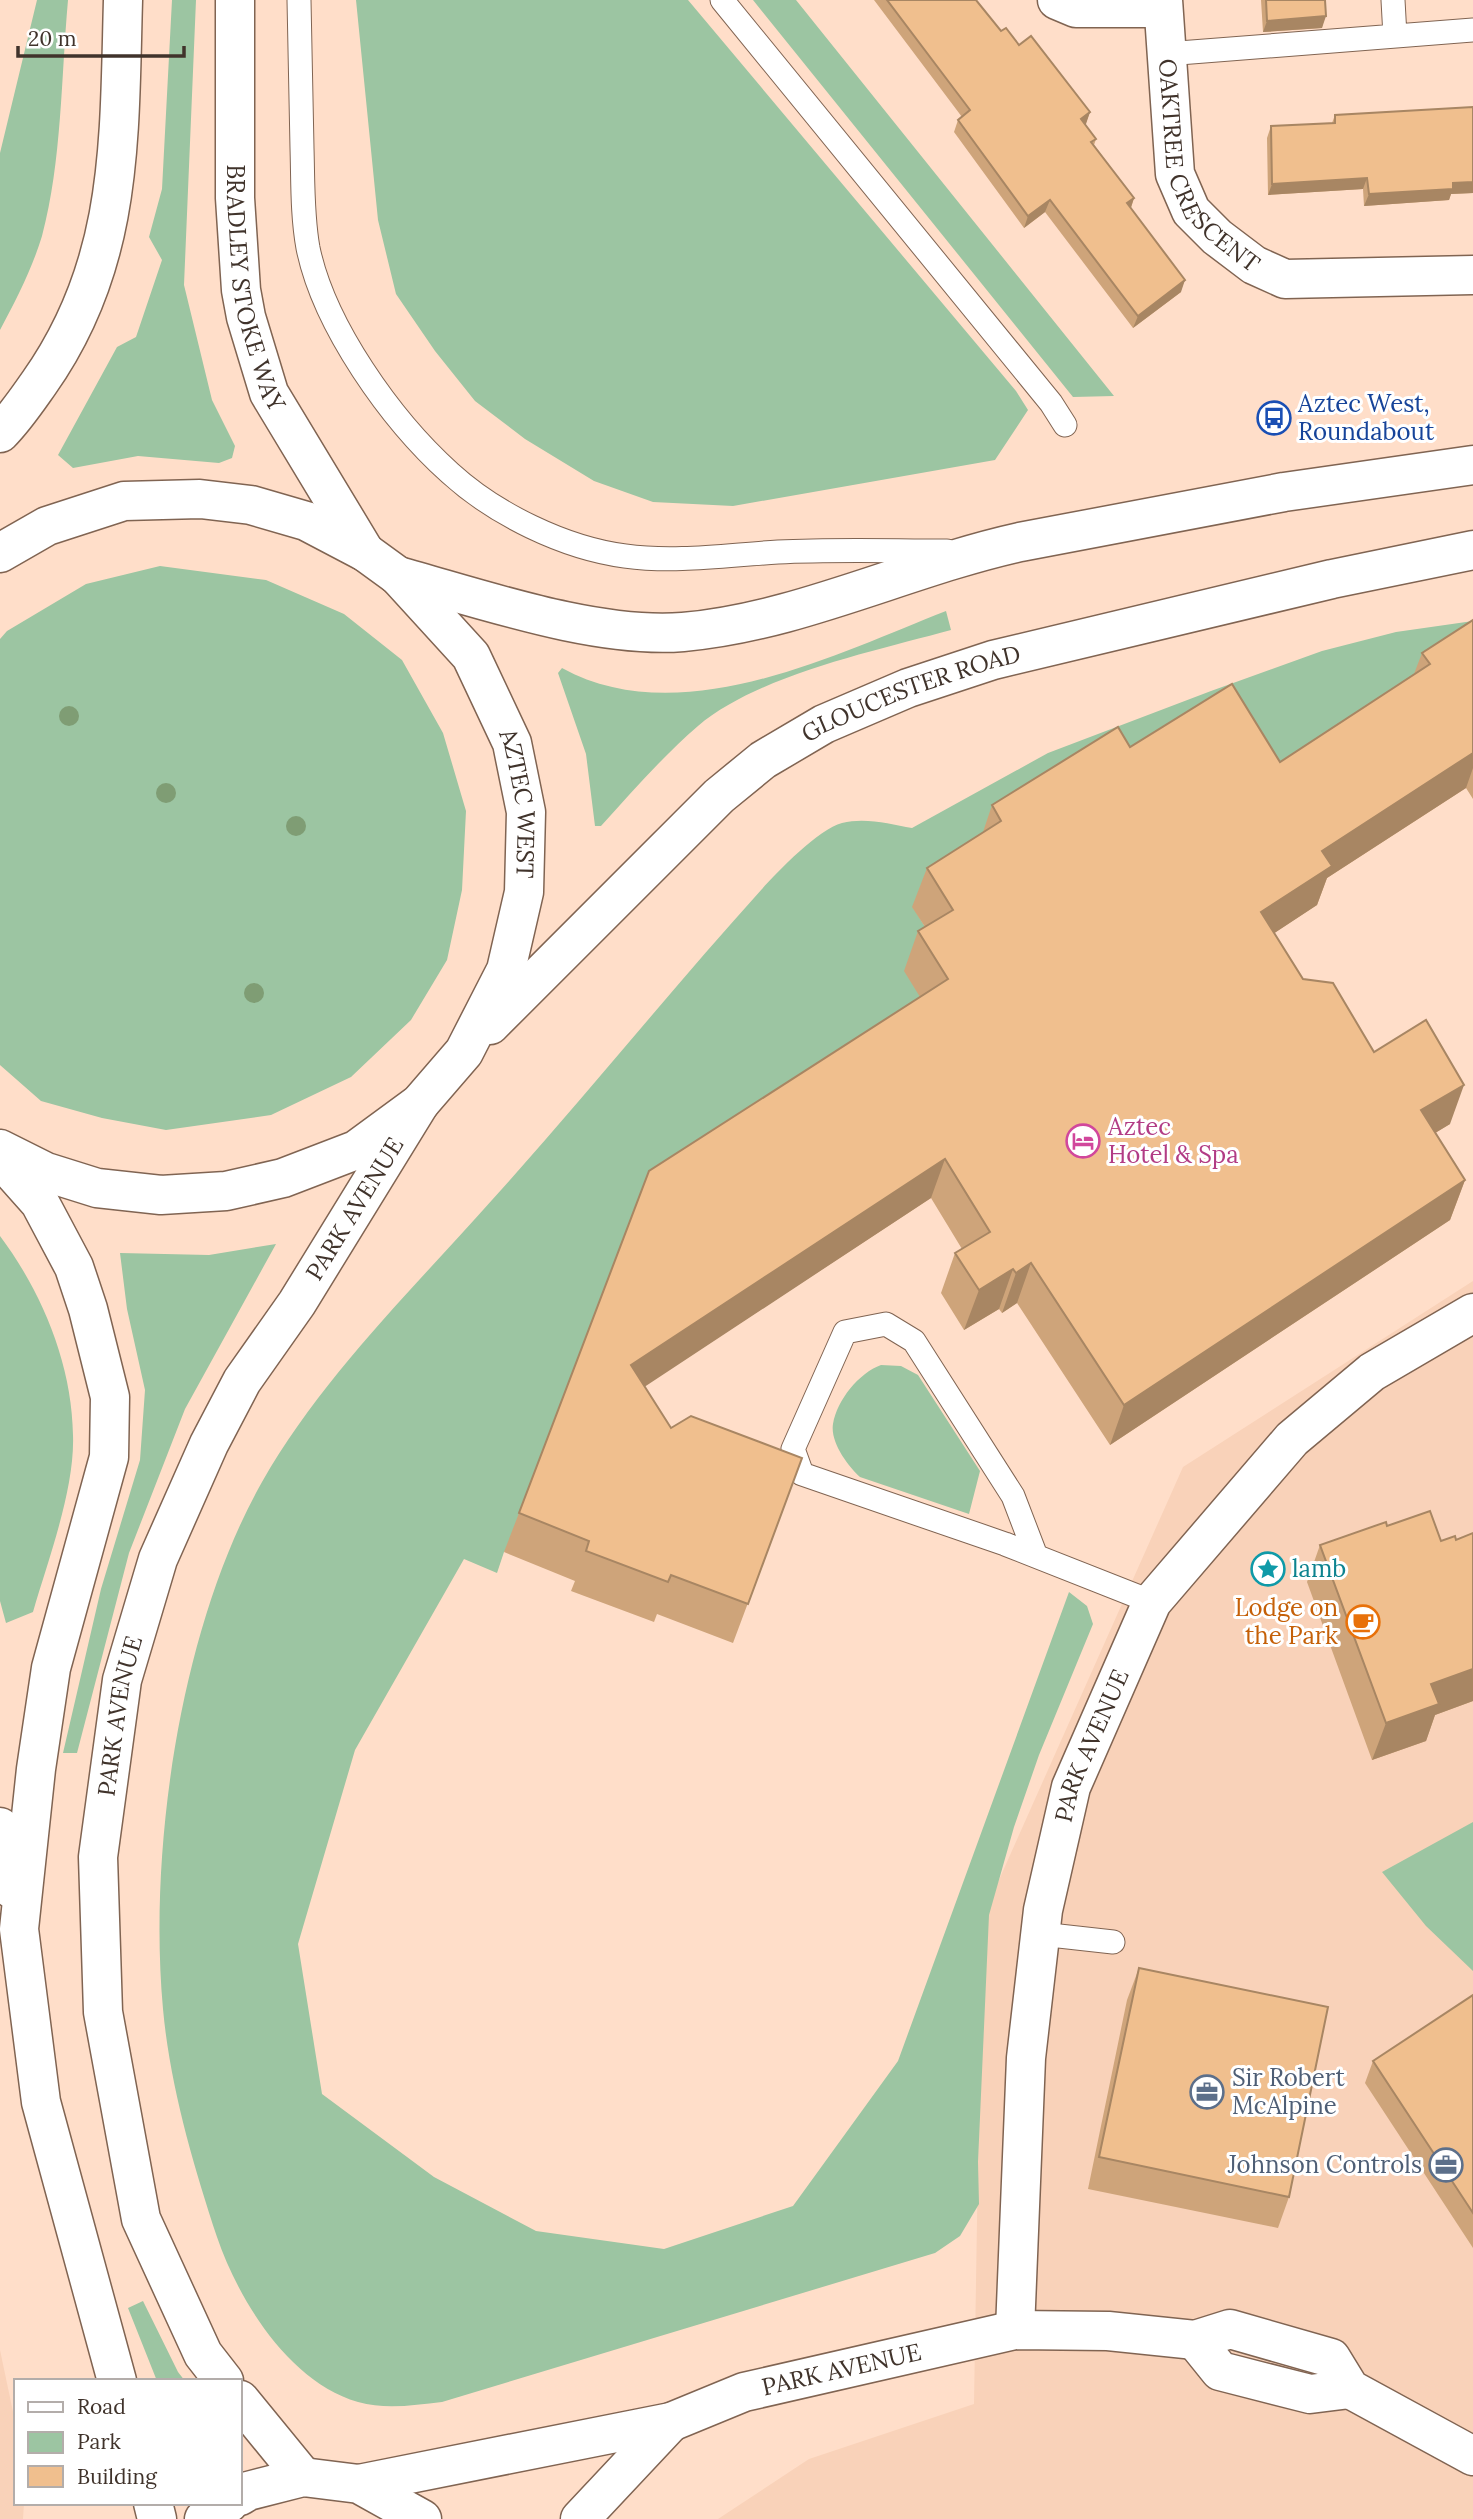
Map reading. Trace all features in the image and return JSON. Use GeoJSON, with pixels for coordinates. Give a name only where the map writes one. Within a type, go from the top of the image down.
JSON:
{"type":"FeatureCollection","features":[{"type":"Feature","properties":{"kind":"street"},"geometry":{"type":"LineString","coordinates":[[0,433],[54,362],[87,298],[106,239],[118,164],[123,0]]}},
{"type":"Feature","properties":{"kind":"street","name":"BRADLEY STOKE WAY"},"geometry":{"type":"LineString","coordinates":[[235,0],[235,198],[241,290],[246,317],[269,393],[365,552]]}},
{"type":"Feature","properties":{"kind":"street","name":"OAKTREE CRESCENT"},"geometry":{"type":"LineString","coordinates":[[1056,0],[1076,8],[1163,4],[1175,174],[1191,211],[1254,265],[1285,279],[1473,275]]}},
{"type":"Feature","properties":{"kind":"street"},"geometry":{"type":"LineString","coordinates":[[398,576],[570,621],[633,631],[680,632],[726,626],[776,614],[982,550],[1284,492],[1473,465]]}},
{"type":"Feature","properties":{"kind":"street","name":"AZTEC WEST"},"geometry":{"type":"LineString","coordinates":[[0,553],[47,526],[124,501],[200,499],[251,505],[306,521],[365,552],[398,576],[471,656],[512,743],[526,812],[524,892],[506,970],[464,1052],[420,1103],[356,1150],[282,1178],[226,1191],[162,1195],[97,1188],[46,1172],[0,1149]]}},
{"type":"Feature","properties":{"kind":"street","name":"GLOUCESTER ROAD"},"geometry":{"type":"LineString","coordinates":[[464,1052],[719,796],[763,760],[824,724],[908,688],[993,660],[1332,579],[1473,550]]}},
{"type":"Feature","properties":{"kind":"street","name":"PARK AVENUE"},"geometry":{"type":"LineString","coordinates":[[222,2379],[203,2354],[141,2220],[103,2012],[99,1857],[122,1680],[158,1559],[209,1444],[242,1381],[298,1303],[420,1103]]}},
{"type":"Feature","properties":{"kind":"street"},"geometry":{"type":"LineString","coordinates":[[0,1158],[40,1203],[74,1267],[88,1309],[110,1397],[109,1457],[51,1668],[36,1769],[19,1929]]}},
{"type":"Feature","properties":{"kind":"street","name":"PARK AVENUE"},"geometry":{"type":"LineString","coordinates":[[1015,2330],[1026,2058],[1043,1910],[1071,1787],[1152,1602],[1292,1439],[1371,1372],[1473,1313]]}},
{"type":"Feature","properties":{"kind":"street"},"geometry":{"type":"LineString","coordinates":[[0,1827],[19,1929],[41,2102],[116,2379]]}},
{"type":"Feature","properties":{"kind":"street","name":"PARK AVENUE"},"geometry":{"type":"LineString","coordinates":[[359,2484],[671,2421],[744,2392],[1015,2330],[1108,2331],[1195,2340],[1230,2329],[1331,2358],[1350,2389],[1473,2456]]}},
{"type":"Feature","properties":{"kind":"street"},"geometry":{"type":"LineString","coordinates":[[242,2402],[303,2477]]}},
{"type":"Feature","properties":{"kind":"street","name":"PARK AVENUE"},"geometry":{"type":"LineString","coordinates":[[580,2519],[671,2421]]}},
{"type":"Feature","properties":{"kind":"street"},"geometry":{"type":"LineString","coordinates":[[242,2495],[303,2477],[359,2484],[422,2519]]}},
{"type":"Feature","properties":{"kind":"street"},"geometry":{"type":"LineString","coordinates":[[204,2519],[226,2505]]}},
{"type":"Feature","properties":{"kind":"lane"},"geometry":{"type":"LineString","coordinates":[[299,0],[304,219],[317,283],[335,324],[361,366],[410,430],[450,474],[491,503],[542,530],[579,545],[624,556],[687,559],[780,552],[982,550]]}},
{"type":"Feature","properties":{"kind":"lane"},"geometry":{"type":"LineString","coordinates":[[722,0],[1042,392],[1065,425]]}},
{"type":"Feature","properties":{"kind":"lane"},"geometry":{"type":"LineString","coordinates":[[1393,0],[1395,36]]}},
{"type":"Feature","properties":{"kind":"lane"},"geometry":{"type":"LineString","coordinates":[[1166,54],[1473,30]]}},
{"type":"Feature","properties":{"kind":"lane"},"geometry":{"type":"LineString","coordinates":[[1036,1556],[1013,1496],[914,1341],[886,1324],[845,1332],[793,1449],[802,1474],[1036,1556],[1152,1602]]}},
{"type":"Feature","properties":{"kind":"lane"},"geometry":{"type":"LineString","coordinates":[[1041,1934],[1113,1942]]}},
{"type":"Feature","properties":{"kind":"shaded area"},"geometry":{"type":"Polygon","coordinates":[[[1473,1281],[1473,2519],[718,2519],[809,2459],[974,2404],[982,1918],[1183,1467],[1473,1281]]]}},
{"type":"Feature","properties":{"kind":"shaded area"},"geometry":{"type":"Polygon","coordinates":[[[0,2350],[14,2416],[14,2505],[24,2505],[23,2519],[0,2519],[0,2350]]]}},
{"type":"Feature","properties":{"kind":"green space"},"geometry":{"type":"Polygon","coordinates":[[[37,0],[68,0],[54,178],[42,236],[29,272],[0,330],[0,153],[37,0]]]}},
{"type":"Feature","properties":{"kind":"green space"},"geometry":{"type":"Polygon","coordinates":[[[172,0],[196,0],[184,285],[212,400],[235,446],[232,458],[219,463],[138,456],[73,468],[58,455],[117,347],[136,337],[162,260],[149,237],[162,189],[172,0]]]}},
{"type":"Feature","properties":{"kind":"green space"},"geometry":{"type":"Polygon","coordinates":[[[356,0],[688,0],[1016,391],[1028,410],[995,460],[733,506],[653,502],[594,481],[525,439],[475,401],[435,351],[396,294],[378,220],[356,0]]]}},
{"type":"Feature","properties":{"kind":"green space"},"geometry":{"type":"Polygon","coordinates":[[[753,0],[796,0],[1114,396],[1073,397],[753,0]]]}},
{"type":"Feature","properties":{"kind":"green space"},"geometry":{"type":"Polygon","coordinates":[[[160,566],[266,580],[344,614],[402,660],[443,733],[466,811],[462,890],[447,960],[411,1020],[351,1077],[271,1115],[166,1130],[102,1118],[41,1101],[0,1065],[0,639],[7,631],[86,584],[160,566]]]}},
{"type":"Feature","properties":{"kind":"green space"},"geometry":{"type":"Polygon","coordinates":[[[946,611],[951,630],[818,667],[752,692],[723,708],[672,749],[601,826],[595,826],[586,754],[558,673],[562,668],[608,686],[656,693],[706,690],[806,666],[946,611]]]}},
{"type":"Feature","properties":{"kind":"green space"},"geometry":{"type":"Polygon","coordinates":[[[1473,621],[1473,651],[1279,793],[913,907],[939,950],[933,1018],[504,1552],[497,1573],[464,1559],[355,1750],[298,1944],[322,2094],[434,2177],[536,2231],[664,2249],[793,2206],[898,2061],[1069,1592],[1087,1606],[1093,1624],[1039,1755],[1014,1827],[989,1915],[978,2162],[979,2204],[960,2236],[935,2253],[442,2402],[400,2406],[368,2404],[333,2392],[310,2377],[289,2358],[253,2312],[217,2237],[191,2153],[171,2067],[163,2009],[160,1946],[166,1809],[176,1738],[191,1669],[210,1602],[234,1539],[262,1482],[286,1443],[340,1370],[526,1162],[728,927],[778,872],[822,833],[842,823],[860,821],[912,828],[1048,753],[1211,691],[1322,651],[1396,632],[1473,621]]]}},
{"type":"Feature","properties":{"kind":"green space"},"geometry":{"type":"Polygon","coordinates":[[[0,1236],[29,1281],[52,1330],[67,1382],[73,1435],[70,1478],[65,1501],[33,1612],[6,1623],[0,1601],[0,1236]]]}},
{"type":"Feature","properties":{"kind":"green space"},"geometry":{"type":"Polygon","coordinates":[[[276,1244],[185,1409],[129,1553],[77,1753],[63,1753],[101,1589],[140,1460],[145,1390],[127,1309],[120,1253],[209,1255],[276,1244]]]}},
{"type":"Feature","properties":{"kind":"green space"},"geometry":{"type":"Polygon","coordinates":[[[881,1365],[901,1366],[918,1375],[980,1471],[969,1514],[860,1477],[841,1453],[833,1431],[839,1406],[857,1381],[881,1365]]]}},
{"type":"Feature","properties":{"kind":"green space"},"geometry":{"type":"Polygon","coordinates":[[[1473,1822],[1473,1971],[1426,1926],[1382,1872],[1473,1822]]]}},
{"type":"Feature","properties":{"kind":"green space"},"geometry":{"type":"Polygon","coordinates":[[[143,2301],[183,2379],[156,2379],[128,2308],[143,2301]]]}},
{"type":"Feature","properties":{"kind":"building"},"geometry":{"type":"Polygon","coordinates":[[[887,0],[976,0],[1001,31],[1006,28],[1019,45],[1031,36],[1090,112],[1081,119],[1096,139],[1091,142],[1134,198],[1127,203],[1185,280],[1138,316],[1050,200],[1028,216],[958,120],[970,110],[887,0]]]}},
{"type":"Feature","properties":{"kind":"building"},"geometry":{"type":"Polygon","coordinates":[[[1266,0],[1325,0],[1326,16],[1267,21],[1266,0]]]}},
{"type":"Feature","properties":{"kind":"building"},"geometry":{"type":"Polygon","coordinates":[[[1473,107],[1473,182],[1453,183],[1453,189],[1369,194],[1367,178],[1272,184],[1271,126],[1335,123],[1335,115],[1473,107]]]}},
{"type":"Feature","properties":{"kind":"building","name":"Aztec Hotel & Spa"},"geometry":{"type":"Polygon","coordinates":[[[1473,620],[1473,753],[1322,851],[1332,866],[1261,912],[1303,979],[1333,983],[1374,1052],[1426,1020],[1464,1085],[1421,1110],[1465,1180],[1124,1405],[1031,1263],[1016,1273],[1013,1269],[979,1290],[955,1253],[990,1232],[945,1159],[631,1365],[671,1428],[691,1416],[802,1458],[748,1604],[671,1575],[668,1582],[586,1551],[589,1541],[519,1513],[649,1171],[948,979],[918,931],[953,910],[927,868],[1001,821],[992,805],[1118,727],[1130,747],[1232,684],[1280,762],[1430,664],[1422,653],[1473,620]]]}},
{"type":"Feature","properties":{"kind":"building"},"geometry":{"type":"Polygon","coordinates":[[[1430,1511],[1441,1541],[1455,1536],[1456,1540],[1473,1533],[1473,1669],[1431,1684],[1439,1704],[1386,1723],[1320,1545],[1386,1522],[1387,1526],[1430,1511]]]}},
{"type":"Feature","properties":{"kind":"building","name":"Sir Robert McAlpine"},"geometry":{"type":"Polygon","coordinates":[[[1139,1968],[1328,2007],[1289,2197],[1099,2157],[1139,1968]]]}},
{"type":"Feature","properties":{"kind":"building","name":"Johnson Controls"},"geometry":{"type":"Polygon","coordinates":[[[1473,1995],[1473,2213],[1373,2061],[1473,1995]]]}},
{"type":"Feature","properties":{"kind":"place","name":"Aztec West, Roundabout"},"geometry":{"type":"Point","coordinates":[1274,418]}},
{"type":"Feature","properties":{"kind":"place","name":"Aztec Hotel & Spa"},"geometry":{"type":"Point","coordinates":[1083,1141]}},
{"type":"Feature","properties":{"kind":"place","name":"lamb"},"geometry":{"type":"Point","coordinates":[1268,1569]}},
{"type":"Feature","properties":{"kind":"place","name":"Lodge on the Park"},"geometry":{"type":"Point","coordinates":[1363,1622]}},
{"type":"Feature","properties":{"kind":"place","name":"Sir Robert McAlpine"},"geometry":{"type":"Point","coordinates":[1207,2092]}},
{"type":"Feature","properties":{"kind":"place","name":"Johnson Controls"},"geometry":{"type":"Point","coordinates":[1446,2165]}}]}
